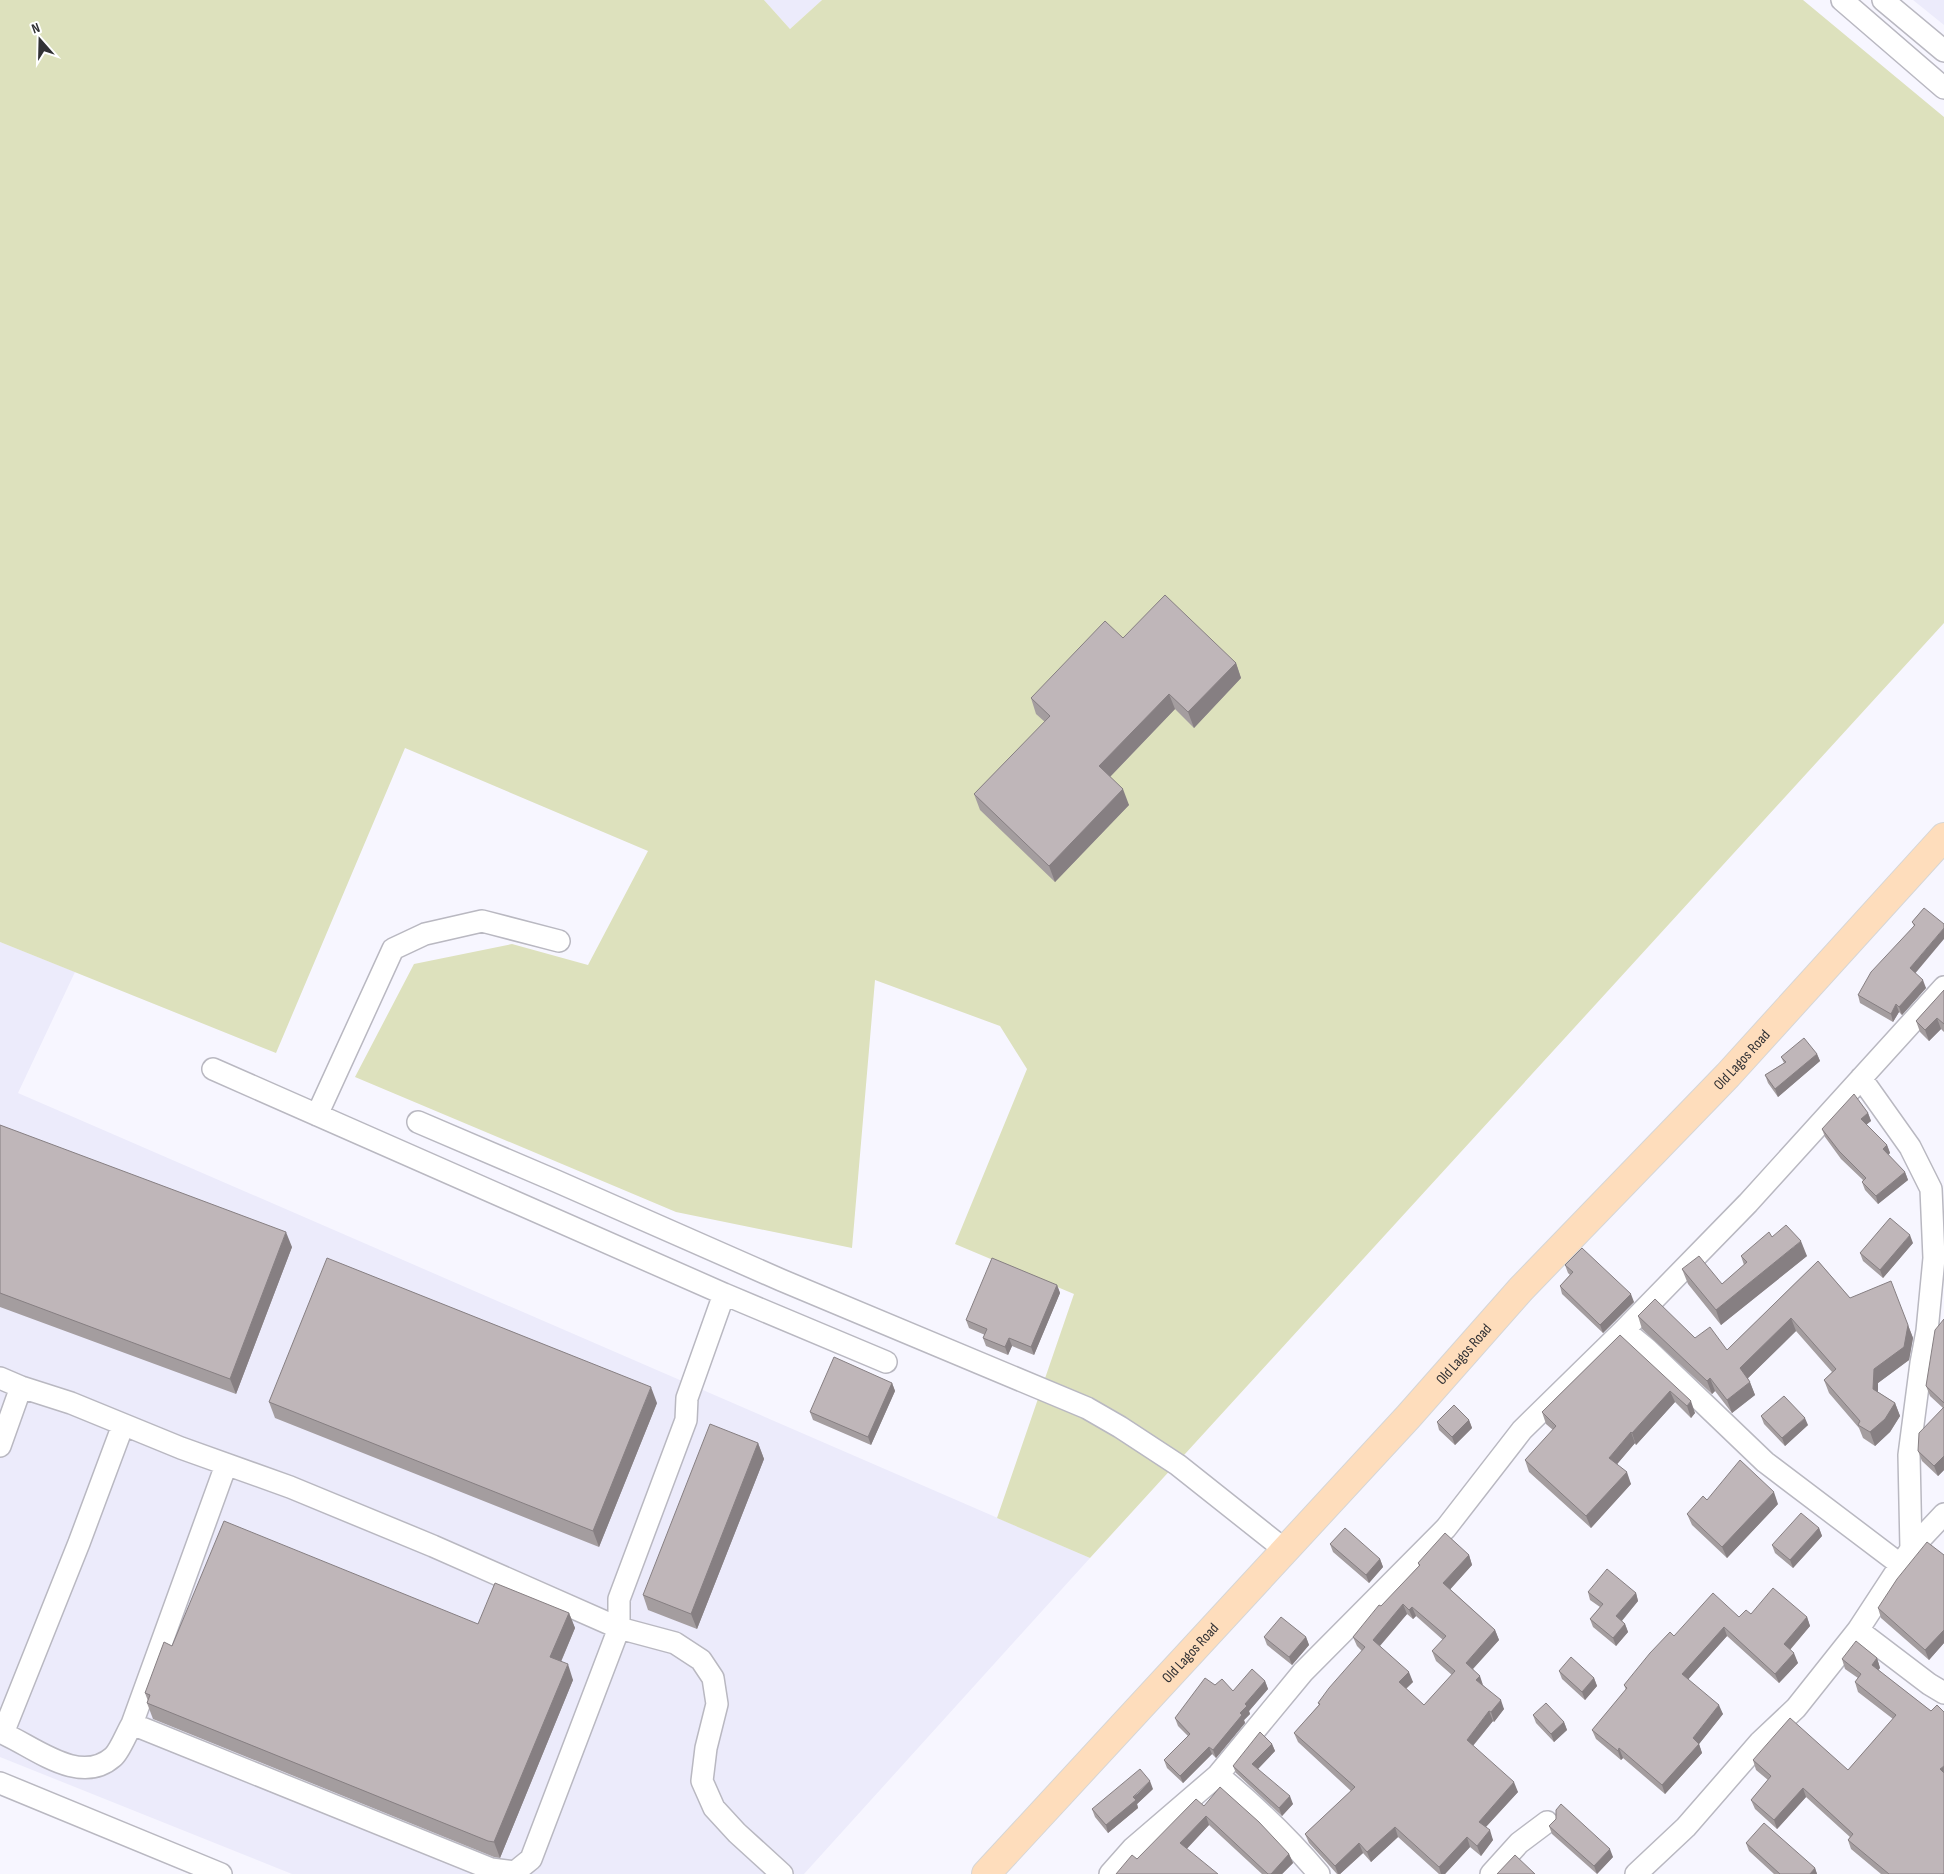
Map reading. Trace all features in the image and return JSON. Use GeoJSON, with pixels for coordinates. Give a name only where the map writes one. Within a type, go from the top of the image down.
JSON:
{"type":"FeatureCollection","features":[{"type":"Feature","properties":{"kind":"main road","name":"Old Lagos Road"},"geometry":{"type":"LineString","coordinates":[[986,1874],[1285,1550],[1521,1290],[1728,1075],[1944,837]]}},
{"type":"Feature","properties":{"kind":"street"},"geometry":{"type":"LineString","coordinates":[[1842,0],[1944,88]]}},
{"type":"Feature","properties":{"kind":"street"},"geometry":{"type":"LineString","coordinates":[[1883,0],[1944,51]]}},
{"type":"Feature","properties":{"kind":"street"},"geometry":{"type":"LineString","coordinates":[[317,1115],[393,949],[425,934],[482,921],[559,941]]}},
{"type":"Feature","properties":{"kind":"street"},"geometry":{"type":"LineString","coordinates":[[1110,1874],[1133,1848],[1218,1775],[1303,1672],[1446,1528],[1522,1430],[1624,1330],[1748,1203],[1944,987]]}},
{"type":"Feature","properties":{"kind":"street"},"geometry":{"type":"LineString","coordinates":[[213,1069],[724,1294],[886,1362]]}},
{"type":"Feature","properties":{"kind":"street"},"geometry":{"type":"LineString","coordinates":[[1861,1078],[1910,1147],[1931,1189],[1934,1258],[1927,1331],[1909,1455],[1906,1557]]}},
{"type":"Feature","properties":{"kind":"street"},"geometry":{"type":"LineString","coordinates":[[418,1122],[781,1280],[1086,1408],[1120,1427],[1178,1465],[1285,1550]]}},
{"type":"Feature","properties":{"kind":"street"},"geometry":{"type":"LineString","coordinates":[[132,1724],[491,1869],[515,1872],[531,1860],[619,1628],[619,1599],[686,1420],[687,1398],[724,1294]]}},
{"type":"Feature","properties":{"kind":"street"},"geometry":{"type":"LineString","coordinates":[[1624,1330],[1647,1349],[1765,1462],[1906,1557]]}},
{"type":"Feature","properties":{"kind":"street"},"geometry":{"type":"LineString","coordinates":[[0,1378],[21,1387],[71,1403],[226,1465],[290,1487],[619,1628],[675,1643],[701,1660],[713,1678],[717,1704],[706,1748],[702,1781],[714,1808],[737,1833],[782,1874]]}},
{"type":"Feature","properties":{"kind":"street"},"geometry":{"type":"LineString","coordinates":[[0,1446],[21,1387]]}},
{"type":"Feature","properties":{"kind":"street"},"geometry":{"type":"LineString","coordinates":[[123,1425],[78,1543],[1,1732],[65,1765],[78,1768],[96,1766],[113,1756],[132,1724],[226,1465]]}},
{"type":"Feature","properties":{"kind":"street"},"geometry":{"type":"LineString","coordinates":[[1636,1874],[1686,1828],[1760,1742],[1796,1708],[1858,1630],[1906,1557],[1944,1514]]}},
{"type":"Feature","properties":{"kind":"street"},"geometry":{"type":"LineString","coordinates":[[1858,1630],[1929,1684],[1944,1693]]}},
{"type":"Feature","properties":{"kind":"street"},"geometry":{"type":"LineString","coordinates":[[1218,1775],[1241,1794],[1299,1850],[1319,1874]]}},
{"type":"Feature","properties":{"kind":"street"},"geometry":{"type":"LineString","coordinates":[[0,1783],[221,1874]]}},
{"type":"Feature","properties":{"kind":"street"},"geometry":{"type":"LineString","coordinates":[[1491,1874],[1519,1843],[1547,1822]]}},
{"type":"Feature","properties":{"kind":"shaded area"},"geometry":{"type":"Polygon","coordinates":[[[764,0],[822,0],[790,29],[764,0]]]}},
{"type":"Feature","properties":{"kind":"shaded area"},"geometry":{"type":"Polygon","coordinates":[[[1913,0],[1944,0],[1944,25],[1913,0]]]}},
{"type":"Feature","properties":{"kind":"shaded area"},"geometry":{"type":"Polygon","coordinates":[[[0,942],[75,972],[18,1093],[1090,1558],[804,1874],[292,1874],[0,1757],[0,942]]]}},
{"type":"Feature","properties":{"kind":"green space"},"geometry":{"type":"Polygon","coordinates":[[[0,0],[764,0],[790,29],[822,0],[1803,0],[1944,117],[1944,623],[1090,1558],[997,1518],[1074,1294],[955,1244],[1027,1069],[1000,1026],[875,980],[852,1248],[676,1212],[355,1077],[414,964],[512,944],[588,965],[648,851],[405,748],[276,1053],[0,942],[0,0]]]}},
{"type":"Feature","properties":{"kind":"building"},"geometry":{"type":"Polygon","coordinates":[[[1165,595],[1236,663],[1188,712],[1169,694],[1099,766],[1123,789],[1049,866],[974,794],[1050,716],[1031,698],[1105,621],[1123,638],[1165,595]]]}},
{"type":"Feature","properties":{"kind":"building"},"geometry":{"type":"Polygon","coordinates":[[[1924,908],[1944,924],[1944,928],[1910,968],[1923,980],[1899,1007],[1896,1004],[1891,1014],[1858,995],[1871,972],[1915,925],[1912,922],[1924,908]]]}},
{"type":"Feature","properties":{"kind":"building"},"geometry":{"type":"Polygon","coordinates":[[[1944,990],[1944,1024],[1937,1018],[1925,1030],[1916,1021],[1944,990]]]}},
{"type":"Feature","properties":{"kind":"building"},"geometry":{"type":"Polygon","coordinates":[[[1804,1038],[1817,1054],[1775,1089],[1765,1075],[1786,1062],[1781,1057],[1804,1038]]]}},
{"type":"Feature","properties":{"kind":"building"},"geometry":{"type":"Polygon","coordinates":[[[1854,1094],[1868,1113],[1861,1119],[1887,1145],[1883,1149],[1905,1172],[1876,1196],[1862,1182],[1866,1178],[1839,1151],[1822,1129],[1854,1094]]]}},
{"type":"Feature","properties":{"kind":"building"},"geometry":{"type":"Polygon","coordinates":[[[0,1125],[286,1232],[230,1379],[0,1293],[0,1125]]]}},
{"type":"Feature","properties":{"kind":"building"},"geometry":{"type":"Polygon","coordinates":[[[1890,1218],[1910,1235],[1880,1270],[1860,1253],[1890,1218]]]}},
{"type":"Feature","properties":{"kind":"building"},"geometry":{"type":"Polygon","coordinates":[[[1786,1225],[1801,1241],[1716,1310],[1682,1269],[1699,1256],[1722,1284],[1747,1262],[1741,1256],[1769,1232],[1772,1237],[1786,1225]]]}},
{"type":"Feature","properties":{"kind":"building"},"geometry":{"type":"Polygon","coordinates":[[[1582,1248],[1631,1294],[1600,1325],[1560,1286],[1573,1272],[1565,1265],[1582,1248]]]}},
{"type":"Feature","properties":{"kind":"building"},"geometry":{"type":"Polygon","coordinates":[[[327,1258],[651,1387],[593,1531],[269,1402],[327,1258]]]}},
{"type":"Feature","properties":{"kind":"building"},"geometry":{"type":"Polygon","coordinates":[[[992,1258],[1057,1285],[1031,1347],[1009,1338],[1005,1347],[983,1338],[987,1329],[966,1320],[992,1258]]]}},
{"type":"Feature","properties":{"kind":"building"},"geometry":{"type":"Polygon","coordinates":[[[1818,1261],[1850,1298],[1891,1281],[1908,1325],[1904,1347],[1874,1369],[1873,1389],[1895,1403],[1885,1419],[1870,1432],[1858,1425],[1860,1421],[1824,1380],[1836,1369],[1791,1318],[1740,1368],[1750,1382],[1727,1400],[1710,1378],[1707,1381],[1638,1316],[1655,1299],[1695,1338],[1710,1327],[1727,1350],[1818,1261]]]}},
{"type":"Feature","properties":{"kind":"building"},"geometry":{"type":"Polygon","coordinates":[[[1944,1319],[1944,1403],[1926,1386],[1935,1330],[1944,1319]]]}},
{"type":"Feature","properties":{"kind":"building"},"geometry":{"type":"Polygon","coordinates":[[[1620,1335],[1691,1401],[1687,1406],[1670,1391],[1631,1432],[1609,1458],[1627,1472],[1586,1516],[1525,1460],[1556,1426],[1542,1412],[1620,1335]]]}},
{"type":"Feature","properties":{"kind":"building"},"geometry":{"type":"Polygon","coordinates":[[[834,1357],[892,1383],[868,1437],[810,1412],[834,1357]]]}},
{"type":"Feature","properties":{"kind":"building"},"geometry":{"type":"Polygon","coordinates":[[[1784,1396],[1805,1418],[1782,1438],[1761,1416],[1784,1396]]]}},
{"type":"Feature","properties":{"kind":"building"},"geometry":{"type":"Polygon","coordinates":[[[1454,1405],[1469,1420],[1452,1437],[1437,1422],[1454,1405]]]}},
{"type":"Feature","properties":{"kind":"building"},"geometry":{"type":"Polygon","coordinates":[[[1944,1407],[1944,1456],[1934,1466],[1918,1451],[1919,1433],[1944,1407]]]}},
{"type":"Feature","properties":{"kind":"building"},"geometry":{"type":"Polygon","coordinates":[[[710,1424],[758,1443],[691,1614],[643,1595],[710,1424]]]}},
{"type":"Feature","properties":{"kind":"building"},"geometry":{"type":"Polygon","coordinates":[[[1740,1460],[1774,1492],[1722,1547],[1687,1514],[1703,1496],[1707,1500],[1740,1460]]]}},
{"type":"Feature","properties":{"kind":"building"},"geometry":{"type":"Polygon","coordinates":[[[1801,1513],[1819,1528],[1790,1560],[1772,1545],[1801,1513]]]}},
{"type":"Feature","properties":{"kind":"building"},"geometry":{"type":"Polygon","coordinates":[[[224,1521],[478,1624],[495,1583],[569,1613],[550,1657],[568,1664],[494,1842],[147,1703],[150,1695],[145,1693],[164,1642],[172,1646],[224,1521]]]}},
{"type":"Feature","properties":{"kind":"building"},"geometry":{"type":"Polygon","coordinates":[[[1345,1528],[1380,1559],[1366,1575],[1330,1544],[1345,1528]]]}},
{"type":"Feature","properties":{"kind":"building"},"geometry":{"type":"Polygon","coordinates":[[[1445,1533],[1469,1555],[1443,1583],[1495,1630],[1466,1663],[1480,1676],[1476,1680],[1501,1700],[1491,1712],[1489,1711],[1467,1740],[1514,1782],[1479,1822],[1490,1830],[1477,1846],[1467,1837],[1439,1867],[1395,1827],[1367,1852],[1359,1843],[1335,1866],[1305,1834],[1355,1787],[1294,1733],[1320,1704],[1318,1703],[1329,1688],[1365,1647],[1353,1637],[1379,1605],[1381,1606],[1420,1565],[1418,1563],[1445,1533]],[[1403,1604],[1373,1640],[1409,1672],[1399,1682],[1424,1705],[1455,1671],[1432,1651],[1446,1636],[1412,1607],[1409,1610],[1403,1604]]]}},
{"type":"Feature","properties":{"kind":"building"},"geometry":{"type":"Polygon","coordinates":[[[1927,1542],[1944,1555],[1944,1630],[1925,1650],[1878,1608],[1897,1579],[1927,1542]]]}},
{"type":"Feature","properties":{"kind":"building"},"geometry":{"type":"Polygon","coordinates":[[[1607,1569],[1636,1593],[1616,1616],[1625,1624],[1613,1638],[1590,1619],[1603,1604],[1588,1592],[1607,1569]]]}},
{"type":"Feature","properties":{"kind":"building"},"geometry":{"type":"Polygon","coordinates":[[[1773,1588],[1807,1617],[1784,1644],[1794,1653],[1775,1674],[1724,1627],[1682,1674],[1719,1705],[1693,1738],[1699,1744],[1662,1785],[1619,1748],[1618,1751],[1592,1730],[1627,1688],[1624,1685],[1650,1653],[1670,1632],[1674,1636],[1713,1593],[1739,1617],[1746,1610],[1751,1614],[1773,1588]]]}},
{"type":"Feature","properties":{"kind":"building"},"geometry":{"type":"Polygon","coordinates":[[[1281,1617],[1306,1637],[1289,1657],[1264,1637],[1281,1617]]]}},
{"type":"Feature","properties":{"kind":"building"},"geometry":{"type":"Polygon","coordinates":[[[1856,1641],[1877,1658],[1872,1665],[1931,1711],[1937,1705],[1944,1712],[1944,1766],[1940,1769],[1944,1773],[1944,1874],[1889,1874],[1848,1840],[1853,1834],[1803,1788],[1774,1820],[1751,1800],[1771,1776],[1753,1760],[1790,1718],[1848,1770],[1896,1715],[1855,1682],[1861,1674],[1842,1659],[1856,1641]]]}},
{"type":"Feature","properties":{"kind":"building"},"geometry":{"type":"Polygon","coordinates":[[[1571,1657],[1594,1678],[1582,1692],[1559,1671],[1571,1657]]]}},
{"type":"Feature","properties":{"kind":"building"},"geometry":{"type":"Polygon","coordinates":[[[1252,1669],[1265,1681],[1245,1704],[1247,1706],[1240,1713],[1242,1715],[1213,1750],[1209,1747],[1180,1776],[1164,1760],[1190,1734],[1175,1718],[1205,1678],[1215,1685],[1222,1679],[1233,1691],[1252,1669]]]}},
{"type":"Feature","properties":{"kind":"building"},"geometry":{"type":"Polygon","coordinates":[[[1546,1703],[1564,1722],[1551,1734],[1533,1715],[1546,1703]]]}},
{"type":"Feature","properties":{"kind":"building"},"geometry":{"type":"Polygon","coordinates":[[[1260,1732],[1272,1744],[1252,1764],[1290,1796],[1279,1808],[1233,1766],[1260,1732]]]}},
{"type":"Feature","properties":{"kind":"building"},"geometry":{"type":"Polygon","coordinates":[[[1140,1769],[1150,1781],[1133,1797],[1136,1800],[1106,1825],[1092,1809],[1140,1769]]]}},
{"type":"Feature","properties":{"kind":"building"},"geometry":{"type":"Polygon","coordinates":[[[1220,1787],[1259,1822],[1289,1854],[1271,1874],[1268,1874],[1206,1816],[1180,1843],[1218,1874],[1116,1874],[1132,1855],[1137,1859],[1196,1799],[1204,1806],[1220,1787]]]}},
{"type":"Feature","properties":{"kind":"building"},"geometry":{"type":"Polygon","coordinates":[[[1561,1804],[1610,1849],[1594,1866],[1549,1826],[1556,1819],[1556,1810],[1561,1804]]]}},
{"type":"Feature","properties":{"kind":"building"},"geometry":{"type":"Polygon","coordinates":[[[1764,1823],[1815,1868],[1810,1874],[1780,1874],[1746,1843],[1764,1823]]]}},
{"type":"Feature","properties":{"kind":"building"},"geometry":{"type":"Polygon","coordinates":[[[1515,1855],[1535,1874],[1497,1874],[1515,1855]]]}}]}
